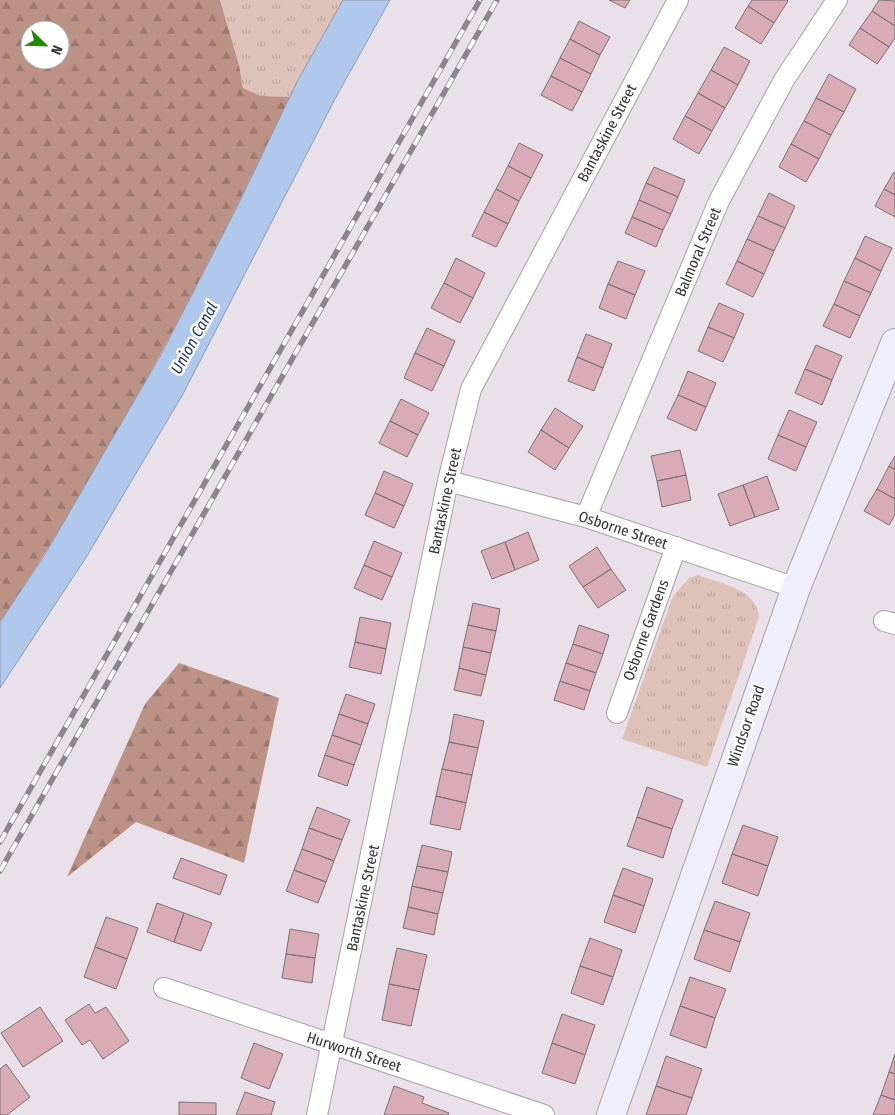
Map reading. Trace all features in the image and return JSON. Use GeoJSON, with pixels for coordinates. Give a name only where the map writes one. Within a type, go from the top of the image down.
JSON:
{"type":"FeatureCollection","features":[{"type":"Feature","properties":{"kind":"street","name":"Bantaskine Street"},"geometry":{"type":"LineString","coordinates":[[317,1115],[322,1085],[333,1045],[448,481],[470,389],[678,0]]}},
{"type":"Feature","properties":{"kind":"street","name":"Balmoral Street"},"geometry":{"type":"LineString","coordinates":[[586,517],[719,201],[784,80],[837,0]]}},
{"type":"Feature","properties":{"kind":"street","name":"Windsor Road"},"geometry":{"type":"LineString","coordinates":[[611,1115],[796,588],[895,343]]}},
{"type":"Feature","properties":{"kind":"street","name":"Osborne Street"},"geometry":{"type":"LineString","coordinates":[[448,481],[586,517],[796,588]]}},
{"type":"Feature","properties":{"kind":"street","name":"Osborne Gardens"},"geometry":{"type":"LineString","coordinates":[[617,713],[676,547]]}},
{"type":"Feature","properties":{"kind":"street","name":"Hurworth Street"},"geometry":{"type":"LineString","coordinates":[[164,988],[544,1115]]}},
{"type":"Feature","properties":{"kind":"green space"},"geometry":{"type":"Polygon","coordinates":[[[0,0],[220,0],[239,65],[243,88],[261,96],[290,97],[224,232],[155,365],[41,559],[0,622],[0,0]]]}},
{"type":"Feature","properties":{"kind":"green space"},"geometry":{"type":"Polygon","coordinates":[[[220,0],[343,0],[290,97],[261,96],[243,88],[239,65],[220,0]]]}},
{"type":"Feature","properties":{"kind":"green space"},"geometry":{"type":"Polygon","coordinates":[[[698,575],[727,585],[745,594],[757,608],[759,617],[707,767],[622,739],[673,596],[689,578],[698,575]]]}},
{"type":"Feature","properties":{"kind":"green space"},"geometry":{"type":"Polygon","coordinates":[[[179,663],[279,698],[244,863],[136,822],[67,877],[145,704],[179,663]]]}},
{"type":"Feature","properties":{"kind":"water","name":"Union Canal"},"geometry":{"type":"Polygon","coordinates":[[[343,0],[390,0],[335,99],[183,394],[87,556],[0,688],[0,622],[44,556],[162,353],[238,205],[298,80],[343,0]]]}},
{"type":"Feature","properties":{"kind":"building"},"geometry":{"type":"Polygon","coordinates":[[[609,0],[630,0],[625,8],[609,0]]]}},
{"type":"Feature","properties":{"kind":"building"},"geometry":{"type":"Polygon","coordinates":[[[752,0],[788,1],[774,23],[748,6],[752,0]]]}},
{"type":"Feature","properties":{"kind":"building"},"geometry":{"type":"Polygon","coordinates":[[[879,0],[895,1],[895,26],[872,11],[879,0]]]}},
{"type":"Feature","properties":{"kind":"building"},"geometry":{"type":"Polygon","coordinates":[[[748,6],[774,23],[761,44],[735,28],[748,6]]]}},
{"type":"Feature","properties":{"kind":"building"},"geometry":{"type":"Polygon","coordinates":[[[872,11],[895,26],[895,38],[889,47],[860,28],[872,11]]]}},
{"type":"Feature","properties":{"kind":"building"},"geometry":{"type":"Polygon","coordinates":[[[579,21],[610,37],[600,55],[570,39],[579,21]]]}},
{"type":"Feature","properties":{"kind":"building"},"geometry":{"type":"Polygon","coordinates":[[[860,28],[889,47],[877,64],[849,45],[860,28]]]}},
{"type":"Feature","properties":{"kind":"building"},"geometry":{"type":"Polygon","coordinates":[[[570,39],[600,55],[591,74],[560,58],[570,39]]]}},
{"type":"Feature","properties":{"kind":"building"},"geometry":{"type":"Polygon","coordinates":[[[724,47],[750,61],[738,85],[711,70],[724,47]]]}},
{"type":"Feature","properties":{"kind":"building"},"geometry":{"type":"Polygon","coordinates":[[[560,58],[591,74],[582,92],[551,76],[560,58]]]}},
{"type":"Feature","properties":{"kind":"building"},"geometry":{"type":"Polygon","coordinates":[[[711,70],[738,85],[725,108],[698,93],[711,70]]]}},
{"type":"Feature","properties":{"kind":"building"},"geometry":{"type":"Polygon","coordinates":[[[829,74],[856,89],[844,112],[816,98],[829,74]]]}},
{"type":"Feature","properties":{"kind":"building"},"geometry":{"type":"Polygon","coordinates":[[[551,76],[582,92],[572,111],[541,95],[551,76]]]}},
{"type":"Feature","properties":{"kind":"building"},"geometry":{"type":"Polygon","coordinates":[[[698,93],[725,108],[712,131],[685,116],[698,93]]]}},
{"type":"Feature","properties":{"kind":"building"},"geometry":{"type":"Polygon","coordinates":[[[816,98],[844,112],[831,135],[804,121],[816,98]]]}},
{"type":"Feature","properties":{"kind":"building"},"geometry":{"type":"Polygon","coordinates":[[[685,116],[712,131],[699,154],[673,139],[685,116]]]}},
{"type":"Feature","properties":{"kind":"building"},"geometry":{"type":"Polygon","coordinates":[[[804,121],[831,135],[819,159],[791,144],[804,121]]]}},
{"type":"Feature","properties":{"kind":"building"},"geometry":{"type":"Polygon","coordinates":[[[519,143],[543,155],[531,178],[508,166],[519,143]]]}},
{"type":"Feature","properties":{"kind":"building"},"geometry":{"type":"Polygon","coordinates":[[[791,144],[819,159],[806,182],[779,167],[791,144]]]}},
{"type":"Feature","properties":{"kind":"building"},"geometry":{"type":"Polygon","coordinates":[[[508,166],[531,178],[519,201],[496,189],[508,166]]]}},
{"type":"Feature","properties":{"kind":"building"},"geometry":{"type":"Polygon","coordinates":[[[654,167],[685,180],[678,197],[646,183],[654,167]]]}},
{"type":"Feature","properties":{"kind":"building"},"geometry":{"type":"Polygon","coordinates":[[[895,173],[895,195],[884,189],[895,173]]]}},
{"type":"Feature","properties":{"kind":"building"},"geometry":{"type":"Polygon","coordinates":[[[646,183],[678,197],[671,214],[639,200],[646,183]]]}},
{"type":"Feature","properties":{"kind":"building"},"geometry":{"type":"Polygon","coordinates":[[[496,189],[519,201],[508,224],[484,212],[496,189]]]}},
{"type":"Feature","properties":{"kind":"building"},"geometry":{"type":"Polygon","coordinates":[[[884,189],[895,195],[895,217],[875,206],[884,189]]]}},
{"type":"Feature","properties":{"kind":"building"},"geometry":{"type":"Polygon","coordinates":[[[769,193],[795,206],[785,228],[758,216],[769,193]]]}},
{"type":"Feature","properties":{"kind":"building"},"geometry":{"type":"Polygon","coordinates":[[[639,200],[671,214],[663,230],[632,217],[639,200]]]}},
{"type":"Feature","properties":{"kind":"building"},"geometry":{"type":"Polygon","coordinates":[[[484,212],[508,224],[496,247],[472,236],[484,212]]]}},
{"type":"Feature","properties":{"kind":"building"},"geometry":{"type":"Polygon","coordinates":[[[758,216],[785,228],[774,251],[747,239],[758,216]]]}},
{"type":"Feature","properties":{"kind":"building"},"geometry":{"type":"Polygon","coordinates":[[[632,217],[663,230],[656,247],[625,233],[632,217]]]}},
{"type":"Feature","properties":{"kind":"building"},"geometry":{"type":"Polygon","coordinates":[[[865,236],[892,248],[881,271],[855,258],[865,236]]]}},
{"type":"Feature","properties":{"kind":"building"},"geometry":{"type":"Polygon","coordinates":[[[747,239],[774,251],[764,274],[737,261],[747,239]]]}},
{"type":"Feature","properties":{"kind":"building"},"geometry":{"type":"Polygon","coordinates":[[[456,258],[485,273],[473,298],[444,283],[456,258]]]}},
{"type":"Feature","properties":{"kind":"building"},"geometry":{"type":"Polygon","coordinates":[[[855,258],[881,271],[871,293],[844,281],[855,258]]]}},
{"type":"Feature","properties":{"kind":"building"},"geometry":{"type":"Polygon","coordinates":[[[618,261],[645,271],[635,295],[608,284],[618,261]]]}},
{"type":"Feature","properties":{"kind":"building"},"geometry":{"type":"Polygon","coordinates":[[[737,261],[764,274],[753,297],[726,284],[737,261]]]}},
{"type":"Feature","properties":{"kind":"building"},"geometry":{"type":"Polygon","coordinates":[[[844,281],[871,293],[860,316],[834,304],[844,281]]]}},
{"type":"Feature","properties":{"kind":"building"},"geometry":{"type":"Polygon","coordinates":[[[444,283],[473,298],[460,323],[431,308],[444,283]]]}},
{"type":"Feature","properties":{"kind":"building"},"geometry":{"type":"Polygon","coordinates":[[[608,284],[635,295],[626,319],[599,308],[608,284]]]}},
{"type":"Feature","properties":{"kind":"building"},"geometry":{"type":"Polygon","coordinates":[[[719,303],[744,314],[734,338],[708,327],[719,303]]]}},
{"type":"Feature","properties":{"kind":"building"},"geometry":{"type":"Polygon","coordinates":[[[834,304],[860,316],[850,338],[823,326],[834,304]]]}},
{"type":"Feature","properties":{"kind":"building"},"geometry":{"type":"Polygon","coordinates":[[[708,327],[734,338],[723,362],[698,351],[708,327]]]}},
{"type":"Feature","properties":{"kind":"building"},"geometry":{"type":"Polygon","coordinates":[[[427,328],[455,341],[444,366],[415,353],[427,328]]]}},
{"type":"Feature","properties":{"kind":"building"},"geometry":{"type":"Polygon","coordinates":[[[586,334],[612,344],[603,368],[577,357],[586,334]]]}},
{"type":"Feature","properties":{"kind":"building"},"geometry":{"type":"Polygon","coordinates":[[[816,345],[842,356],[832,380],[805,369],[816,345]]]}},
{"type":"Feature","properties":{"kind":"building"},"geometry":{"type":"Polygon","coordinates":[[[415,353],[444,366],[432,391],[404,378],[415,353]]]}},
{"type":"Feature","properties":{"kind":"building"},"geometry":{"type":"Polygon","coordinates":[[[577,357],[603,368],[594,391],[568,381],[577,357]]]}},
{"type":"Feature","properties":{"kind":"building"},"geometry":{"type":"Polygon","coordinates":[[[805,369],[832,380],[822,405],[795,393],[805,369]]]}},
{"type":"Feature","properties":{"kind":"building"},"geometry":{"type":"Polygon","coordinates":[[[688,371],[716,383],[706,407],[678,395],[688,371]]]}},
{"type":"Feature","properties":{"kind":"building"},"geometry":{"type":"Polygon","coordinates":[[[678,395],[706,407],[696,431],[667,418],[678,395]]]}},
{"type":"Feature","properties":{"kind":"building"},"geometry":{"type":"Polygon","coordinates":[[[401,399],[429,413],[418,435],[390,421],[401,399]]]}},
{"type":"Feature","properties":{"kind":"building"},"geometry":{"type":"Polygon","coordinates":[[[555,408],[583,426],[569,448],[541,430],[555,408]]]}},
{"type":"Feature","properties":{"kind":"building"},"geometry":{"type":"Polygon","coordinates":[[[789,410],[817,422],[806,447],[778,435],[789,410]]]}},
{"type":"Feature","properties":{"kind":"building"},"geometry":{"type":"Polygon","coordinates":[[[390,421],[418,435],[407,457],[379,443],[390,421]]]}},
{"type":"Feature","properties":{"kind":"building"},"geometry":{"type":"Polygon","coordinates":[[[541,430],[569,448],[555,470],[528,452],[541,430]]]}},
{"type":"Feature","properties":{"kind":"building"},"geometry":{"type":"Polygon","coordinates":[[[778,435],[806,447],[796,471],[768,459],[778,435]]]}},
{"type":"Feature","properties":{"kind":"building"},"geometry":{"type":"Polygon","coordinates":[[[680,450],[686,475],[657,481],[651,456],[680,450]]]}},
{"type":"Feature","properties":{"kind":"building"},"geometry":{"type":"Polygon","coordinates":[[[895,456],[895,470],[889,466],[895,456]]]}},
{"type":"Feature","properties":{"kind":"building"},"geometry":{"type":"Polygon","coordinates":[[[889,466],[895,470],[895,499],[877,489],[889,466]]]}},
{"type":"Feature","properties":{"kind":"building"},"geometry":{"type":"Polygon","coordinates":[[[384,471],[413,484],[404,506],[375,493],[384,471]]]}},
{"type":"Feature","properties":{"kind":"building"},"geometry":{"type":"Polygon","coordinates":[[[686,475],[691,500],[662,507],[657,481],[686,475]]]}},
{"type":"Feature","properties":{"kind":"building"},"geometry":{"type":"Polygon","coordinates":[[[767,476],[779,509],[755,517],[743,485],[767,476]]]}},
{"type":"Feature","properties":{"kind":"building"},"geometry":{"type":"Polygon","coordinates":[[[743,485],[755,517],[730,526],[718,494],[743,485]]]}},
{"type":"Feature","properties":{"kind":"building"},"geometry":{"type":"Polygon","coordinates":[[[877,489],[895,499],[895,515],[889,525],[864,511],[877,489]]]}},
{"type":"Feature","properties":{"kind":"building"},"geometry":{"type":"Polygon","coordinates":[[[375,493],[404,506],[394,528],[365,515],[375,493]]]}},
{"type":"Feature","properties":{"kind":"building"},"geometry":{"type":"Polygon","coordinates":[[[528,532],[539,560],[515,570],[505,542],[528,532]]]}},
{"type":"Feature","properties":{"kind":"building"},"geometry":{"type":"Polygon","coordinates":[[[374,541],[402,553],[392,577],[364,565],[374,541]]]}},
{"type":"Feature","properties":{"kind":"building"},"geometry":{"type":"Polygon","coordinates":[[[505,542],[515,570],[492,579],[481,551],[505,542]]]}},
{"type":"Feature","properties":{"kind":"building"},"geometry":{"type":"Polygon","coordinates":[[[597,547],[611,569],[583,587],[569,566],[597,547]]]}},
{"type":"Feature","properties":{"kind":"building"},"geometry":{"type":"Polygon","coordinates":[[[364,565],[392,577],[382,600],[354,588],[364,565]]]}},
{"type":"Feature","properties":{"kind":"building"},"geometry":{"type":"Polygon","coordinates":[[[611,569],[626,590],[598,608],[583,587],[611,569]]]}},
{"type":"Feature","properties":{"kind":"building"},"geometry":{"type":"Polygon","coordinates":[[[473,603],[500,609],[496,631],[468,625],[473,603]]]}},
{"type":"Feature","properties":{"kind":"building"},"geometry":{"type":"Polygon","coordinates":[[[360,617],[391,623],[386,649],[355,642],[360,617]]]}},
{"type":"Feature","properties":{"kind":"building"},"geometry":{"type":"Polygon","coordinates":[[[468,625],[496,631],[491,653],[463,647],[468,625]]]}},
{"type":"Feature","properties":{"kind":"building"},"geometry":{"type":"Polygon","coordinates":[[[579,625],[609,635],[603,654],[573,644],[579,625]]]}},
{"type":"Feature","properties":{"kind":"building"},"geometry":{"type":"Polygon","coordinates":[[[355,642],[386,649],[381,674],[349,667],[355,642]]]}},
{"type":"Feature","properties":{"kind":"building"},"geometry":{"type":"Polygon","coordinates":[[[573,644],[603,654],[596,673],[566,663],[573,644]]]}},
{"type":"Feature","properties":{"kind":"building"},"geometry":{"type":"Polygon","coordinates":[[[463,647],[491,653],[486,675],[459,668],[463,647]]]}},
{"type":"Feature","properties":{"kind":"building"},"geometry":{"type":"Polygon","coordinates":[[[566,663],[596,673],[590,691],[560,681],[566,663]]]}},
{"type":"Feature","properties":{"kind":"building"},"geometry":{"type":"Polygon","coordinates":[[[459,668],[486,675],[481,696],[454,690],[459,668]]]}},
{"type":"Feature","properties":{"kind":"building"},"geometry":{"type":"Polygon","coordinates":[[[560,681],[590,691],[584,710],[554,700],[560,681]]]}},
{"type":"Feature","properties":{"kind":"building"},"geometry":{"type":"Polygon","coordinates":[[[346,694],[375,704],[368,724],[339,714],[346,694]]]}},
{"type":"Feature","properties":{"kind":"building"},"geometry":{"type":"Polygon","coordinates":[[[339,714],[368,724],[361,745],[332,735],[339,714]]]}},
{"type":"Feature","properties":{"kind":"building"},"geometry":{"type":"Polygon","coordinates":[[[454,714],[484,721],[478,748],[449,742],[454,714]]]}},
{"type":"Feature","properties":{"kind":"building"},"geometry":{"type":"Polygon","coordinates":[[[332,735],[361,745],[354,765],[325,755],[332,735]]]}},
{"type":"Feature","properties":{"kind":"building"},"geometry":{"type":"Polygon","coordinates":[[[449,742],[478,748],[472,775],[442,769],[449,742]]]}},
{"type":"Feature","properties":{"kind":"building"},"geometry":{"type":"Polygon","coordinates":[[[325,755],[354,765],[347,786],[318,776],[325,755]]]}},
{"type":"Feature","properties":{"kind":"building"},"geometry":{"type":"Polygon","coordinates":[[[442,769],[472,775],[466,803],[436,796],[442,769]]]}},
{"type":"Feature","properties":{"kind":"building"},"geometry":{"type":"Polygon","coordinates":[[[647,787],[683,800],[672,829],[637,817],[647,787]]]}},
{"type":"Feature","properties":{"kind":"building"},"geometry":{"type":"Polygon","coordinates":[[[436,796],[466,803],[460,830],[430,824],[436,796]]]}},
{"type":"Feature","properties":{"kind":"building"},"geometry":{"type":"Polygon","coordinates":[[[317,807],[350,820],[342,840],[309,828],[317,807]]]}},
{"type":"Feature","properties":{"kind":"building"},"geometry":{"type":"Polygon","coordinates":[[[637,817],[672,829],[663,858],[627,846],[637,817]]]}},
{"type":"Feature","properties":{"kind":"building"},"geometry":{"type":"Polygon","coordinates":[[[743,825],[778,837],[768,866],[732,854],[743,825]]]}},
{"type":"Feature","properties":{"kind":"building"},"geometry":{"type":"Polygon","coordinates":[[[309,828],[342,840],[334,861],[302,849],[309,828]]]}},
{"type":"Feature","properties":{"kind":"building"},"geometry":{"type":"Polygon","coordinates":[[[422,845],[452,852],[448,872],[417,866],[422,845]]]}},
{"type":"Feature","properties":{"kind":"building"},"geometry":{"type":"Polygon","coordinates":[[[302,849],[334,861],[326,882],[294,870],[302,849]]]}},
{"type":"Feature","properties":{"kind":"building"},"geometry":{"type":"Polygon","coordinates":[[[732,854],[768,866],[758,896],[722,883],[732,854]]]}},
{"type":"Feature","properties":{"kind":"building"},"geometry":{"type":"Polygon","coordinates":[[[181,858],[227,875],[220,895],[173,878],[181,858]]]}},
{"type":"Feature","properties":{"kind":"building"},"geometry":{"type":"Polygon","coordinates":[[[417,866],[448,872],[443,893],[412,886],[417,866]]]}},
{"type":"Feature","properties":{"kind":"building"},"geometry":{"type":"Polygon","coordinates":[[[623,868],[653,879],[644,906],[613,895],[623,868]]]}},
{"type":"Feature","properties":{"kind":"building"},"geometry":{"type":"Polygon","coordinates":[[[294,870],[326,882],[318,903],[286,891],[294,870]]]}},
{"type":"Feature","properties":{"kind":"building"},"geometry":{"type":"Polygon","coordinates":[[[412,886],[443,893],[438,914],[408,907],[412,886]]]}},
{"type":"Feature","properties":{"kind":"building"},"geometry":{"type":"Polygon","coordinates":[[[613,895],[644,906],[635,933],[604,922],[613,895]]]}},
{"type":"Feature","properties":{"kind":"building"},"geometry":{"type":"Polygon","coordinates":[[[715,901],[750,913],[740,942],[704,930],[715,901]]]}},
{"type":"Feature","properties":{"kind":"building"},"geometry":{"type":"Polygon","coordinates":[[[157,903],[184,913],[174,942],[147,932],[157,903]]]}},
{"type":"Feature","properties":{"kind":"building"},"geometry":{"type":"Polygon","coordinates":[[[408,907],[438,914],[434,935],[403,928],[408,907]]]}},
{"type":"Feature","properties":{"kind":"building"},"geometry":{"type":"Polygon","coordinates":[[[184,913],[212,923],[201,951],[174,942],[184,913]]]}},
{"type":"Feature","properties":{"kind":"building"},"geometry":{"type":"Polygon","coordinates":[[[106,917],[138,928],[127,959],[95,947],[106,917]]]}},
{"type":"Feature","properties":{"kind":"building"},"geometry":{"type":"Polygon","coordinates":[[[290,929],[319,934],[315,958],[286,954],[290,929]]]}},
{"type":"Feature","properties":{"kind":"building"},"geometry":{"type":"Polygon","coordinates":[[[704,930],[740,942],[730,972],[694,959],[704,930]]]}},
{"type":"Feature","properties":{"kind":"building"},"geometry":{"type":"Polygon","coordinates":[[[590,938],[622,950],[613,977],[580,966],[590,938]]]}},
{"type":"Feature","properties":{"kind":"building"},"geometry":{"type":"Polygon","coordinates":[[[95,947],[127,959],[116,989],[84,977],[95,947]]]}},
{"type":"Feature","properties":{"kind":"building"},"geometry":{"type":"Polygon","coordinates":[[[397,948],[427,955],[419,990],[389,984],[397,948]]]}},
{"type":"Feature","properties":{"kind":"building"},"geometry":{"type":"Polygon","coordinates":[[[286,954],[315,958],[312,983],[282,978],[286,954]]]}},
{"type":"Feature","properties":{"kind":"building"},"geometry":{"type":"Polygon","coordinates":[[[580,966],[613,977],[603,1005],[571,993],[580,966]]]}},
{"type":"Feature","properties":{"kind":"building"},"geometry":{"type":"Polygon","coordinates":[[[690,977],[726,989],[715,1018],[680,1006],[690,977]]]}},
{"type":"Feature","properties":{"kind":"building"},"geometry":{"type":"Polygon","coordinates":[[[389,984],[419,990],[411,1026],[382,1020],[389,984]]]}},
{"type":"Feature","properties":{"kind":"building"},"geometry":{"type":"Polygon","coordinates":[[[89,1004],[95,1013],[106,1007],[129,1041],[103,1059],[90,1040],[82,1045],[65,1020],[89,1004]]]}},
{"type":"Feature","properties":{"kind":"building"},"geometry":{"type":"Polygon","coordinates":[[[680,1006],[715,1018],[706,1048],[670,1035],[680,1006]]]}},
{"type":"Feature","properties":{"kind":"building"},"geometry":{"type":"Polygon","coordinates":[[[40,1007],[63,1041],[23,1067],[1,1033],[40,1007]]]}},
{"type":"Feature","properties":{"kind":"building"},"geometry":{"type":"Polygon","coordinates":[[[562,1014],[595,1025],[585,1055],[552,1043],[562,1014]]]}},
{"type":"Feature","properties":{"kind":"building"},"geometry":{"type":"Polygon","coordinates":[[[254,1043],[283,1054],[269,1089],[241,1078],[254,1043]]]}},
{"type":"Feature","properties":{"kind":"building"},"geometry":{"type":"Polygon","coordinates":[[[552,1043],[585,1055],[575,1084],[542,1073],[552,1043]]]}},
{"type":"Feature","properties":{"kind":"building"},"geometry":{"type":"Polygon","coordinates":[[[895,1054],[895,1074],[889,1072],[895,1054]]]}},
{"type":"Feature","properties":{"kind":"building"},"geometry":{"type":"Polygon","coordinates":[[[666,1056],[702,1069],[692,1098],[656,1086],[666,1056]]]}},
{"type":"Feature","properties":{"kind":"building"},"geometry":{"type":"Polygon","coordinates":[[[6,1064],[30,1097],[7,1115],[0,1115],[0,1069],[6,1064]]]}},
{"type":"Feature","properties":{"kind":"building"},"geometry":{"type":"Polygon","coordinates":[[[889,1072],[895,1074],[895,1100],[881,1095],[889,1072]]]}},
{"type":"Feature","properties":{"kind":"building"},"geometry":{"type":"Polygon","coordinates":[[[394,1086],[424,1097],[422,1103],[449,1113],[448,1115],[384,1115],[394,1086]]]}},
{"type":"Feature","properties":{"kind":"building"},"geometry":{"type":"Polygon","coordinates":[[[656,1086],[692,1098],[686,1115],[646,1115],[656,1086]]]}},
{"type":"Feature","properties":{"kind":"building"},"geometry":{"type":"Polygon","coordinates":[[[245,1092],[275,1102],[271,1115],[236,1115],[245,1092]]]}},
{"type":"Feature","properties":{"kind":"building"},"geometry":{"type":"Polygon","coordinates":[[[881,1095],[895,1100],[895,1115],[873,1115],[881,1095]]]}},
{"type":"Feature","properties":{"kind":"building"},"geometry":{"type":"Polygon","coordinates":[[[179,1102],[216,1103],[216,1115],[179,1115],[179,1102]]]}},
{"type":"Feature","properties":{"kind":"railway"},"geometry":{"type":"LineString","coordinates":[[0,842],[480,0]]}},
{"type":"Feature","properties":{"kind":"railway"},"geometry":{"type":"LineString","coordinates":[[0,871],[497,0]]}}]}
